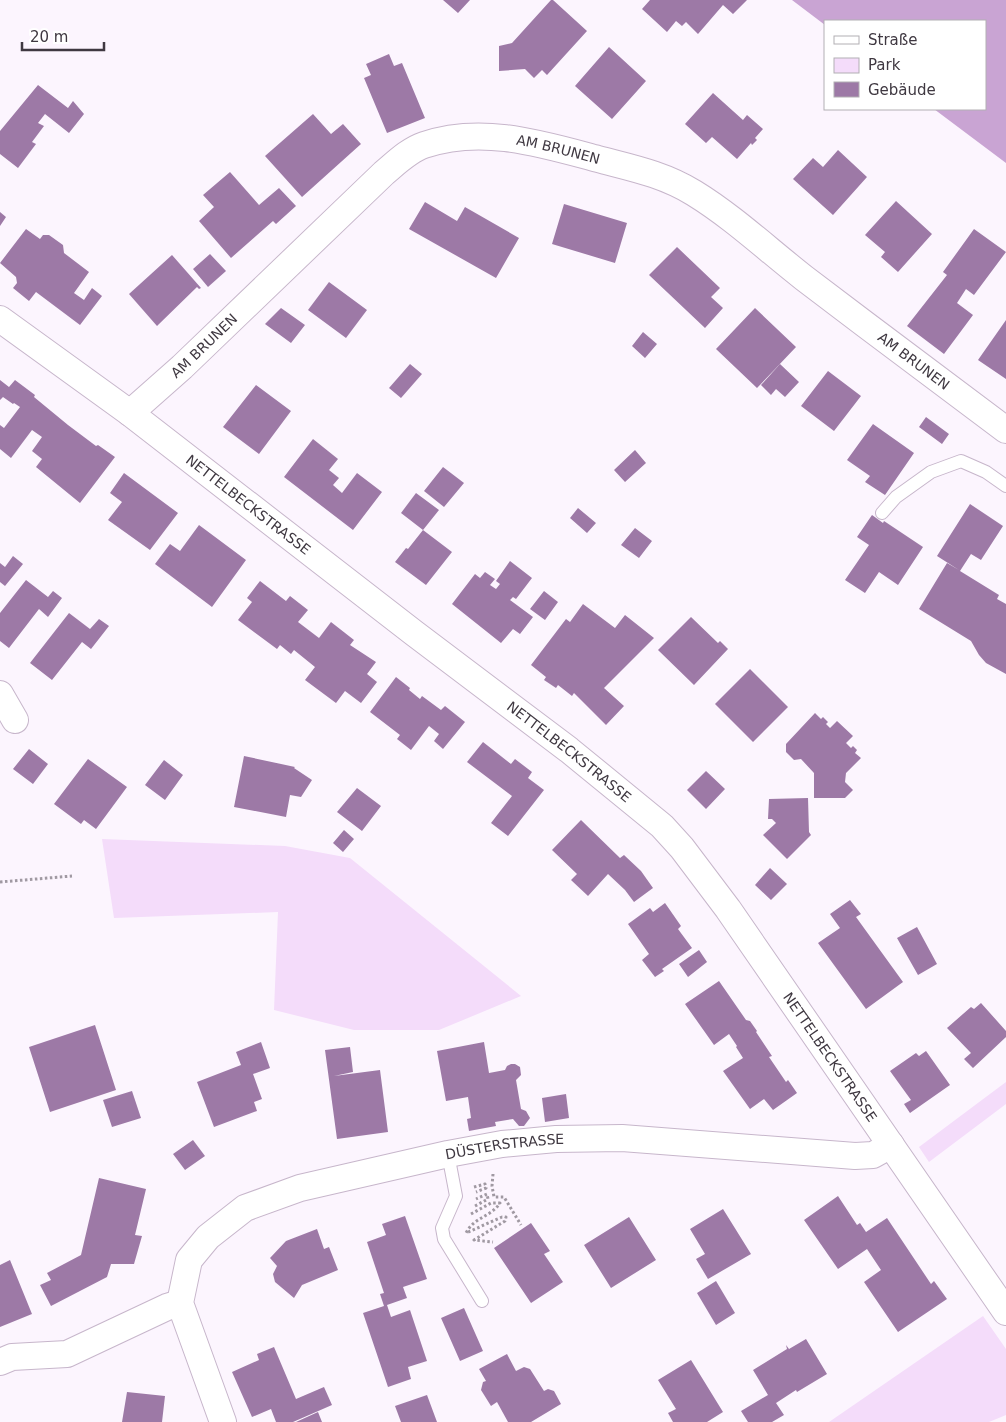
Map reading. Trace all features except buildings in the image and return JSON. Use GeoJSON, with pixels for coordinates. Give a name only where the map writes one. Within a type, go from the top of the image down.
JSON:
{"type":"FeatureCollection","features":[{"type":"Feature","properties":{"kind":"street","name":"AM BRUNEN"},"geometry":{"type":"LineString","coordinates":[[130,413],[182,367],[403,157],[423,146],[449,138],[476,136],[533,141],[662,176],[693,192],[721,211],[803,277],[1006,430]]}},
{"type":"Feature","properties":{"kind":"street","name":"NETTELBECKSTRASSE"},"geometry":{"type":"LineString","coordinates":[[0,319],[130,413],[414,633],[569,750],[662,826],[682,848],[728,909],[1006,1312]]}},
{"type":"Feature","properties":{"kind":"street"},"geometry":{"type":"LineString","coordinates":[[0,694],[15,720]]}},
{"type":"Feature","properties":{"kind":"street","name":"DÜSTERSTRASSE"},"geometry":{"type":"LineString","coordinates":[[180,1303],[189,1260],[208,1237],[245,1208],[300,1188],[448,1154],[502,1144],[622,1138],[855,1156],[873,1155],[891,1145]]}},
{"type":"Feature","properties":{"kind":"street"},"geometry":{"type":"LineString","coordinates":[[0,1362],[12,1357],[67,1354],[167,1307],[180,1303],[222,1422]]}},
{"type":"Feature","properties":{"kind":"lane"},"geometry":{"type":"LineString","coordinates":[[882,513],[896,497],[931,472],[961,461],[986,472],[1006,486]]}},
{"type":"Feature","properties":{"kind":"lane"},"geometry":{"type":"LineString","coordinates":[[448,1154],[456,1196],[442,1228],[444,1239],[482,1300]]}},
{"type":"Feature","properties":{"kind":"path"},"geometry":{"type":"LineString","coordinates":[[0,882],[72,876]]}},
{"type":"Feature","properties":{"kind":"path"},"geometry":{"type":"LineString","coordinates":[[495,1168],[492,1186],[494,1197],[504,1197],[521,1225]]}},
{"type":"Feature","properties":{"kind":"path"},"geometry":{"type":"LineString","coordinates":[[469,1188],[485,1184],[486,1188],[470,1195]]}},
{"type":"Feature","properties":{"kind":"path"},"geometry":{"type":"LineString","coordinates":[[472,1201],[487,1194],[488,1199],[468,1209],[466,1213],[471,1214],[491,1203],[500,1203],[496,1210],[470,1224],[466,1233],[506,1217],[506,1221],[474,1240],[493,1242]]}},
{"type":"Feature","properties":{"kind":"green space"},"geometry":{"type":"Polygon","coordinates":[[[102,839],[285,846],[350,858],[521,996],[439,1030],[354,1030],[274,1010],[278,912],[114,918],[102,839]]]}},
{"type":"Feature","properties":{"kind":"green space"},"geometry":{"type":"Polygon","coordinates":[[[1006,1082],[1006,1104],[929,1162],[919,1147],[1006,1082]]]}},
{"type":"Feature","properties":{"kind":"green space"},"geometry":{"type":"Polygon","coordinates":[[[983,1316],[1006,1349],[1006,1415],[989,1422],[829,1422],[983,1316]]]}},
{"type":"Feature","properties":{"kind":"shaded area"},"geometry":{"type":"Polygon","coordinates":[[[792,0],[1006,0],[1006,163],[935,110],[986,110],[986,20],[824,20],[824,24],[792,0]]]}}]}
